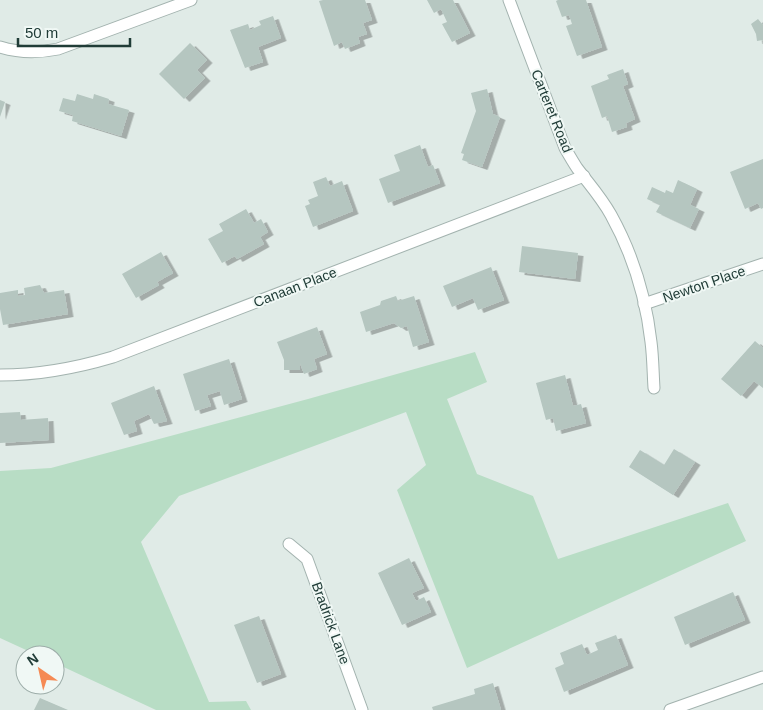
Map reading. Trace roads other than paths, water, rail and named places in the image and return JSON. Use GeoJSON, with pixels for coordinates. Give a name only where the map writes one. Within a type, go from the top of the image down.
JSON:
{"type":"FeatureCollection","features":[{"type":"Feature","properties":{"kind":"street"},"geometry":{"type":"LineString","coordinates":[[0,47],[22,52],[42,52],[58,49],[191,0]]}},
{"type":"Feature","properties":{"kind":"street","name":"Carteret Road"},"geometry":{"type":"LineString","coordinates":[[508,0],[566,148],[576,167],[599,195],[627,249],[644,304],[651,341],[654,388]]}},
{"type":"Feature","properties":{"kind":"street","name":"Canaan Place"},"geometry":{"type":"LineString","coordinates":[[0,375],[49,372],[84,366],[113,357],[584,176]]}},
{"type":"Feature","properties":{"kind":"street","name":"Newton Place"},"geometry":{"type":"LineString","coordinates":[[644,304],[763,264]]}},
{"type":"Feature","properties":{"kind":"street","name":"Bradrick Lane"},"geometry":{"type":"LineString","coordinates":[[289,544],[307,559],[362,710]]}},
{"type":"Feature","properties":{"kind":"street"},"geometry":{"type":"LineString","coordinates":[[670,710],[763,677]]}}]}
